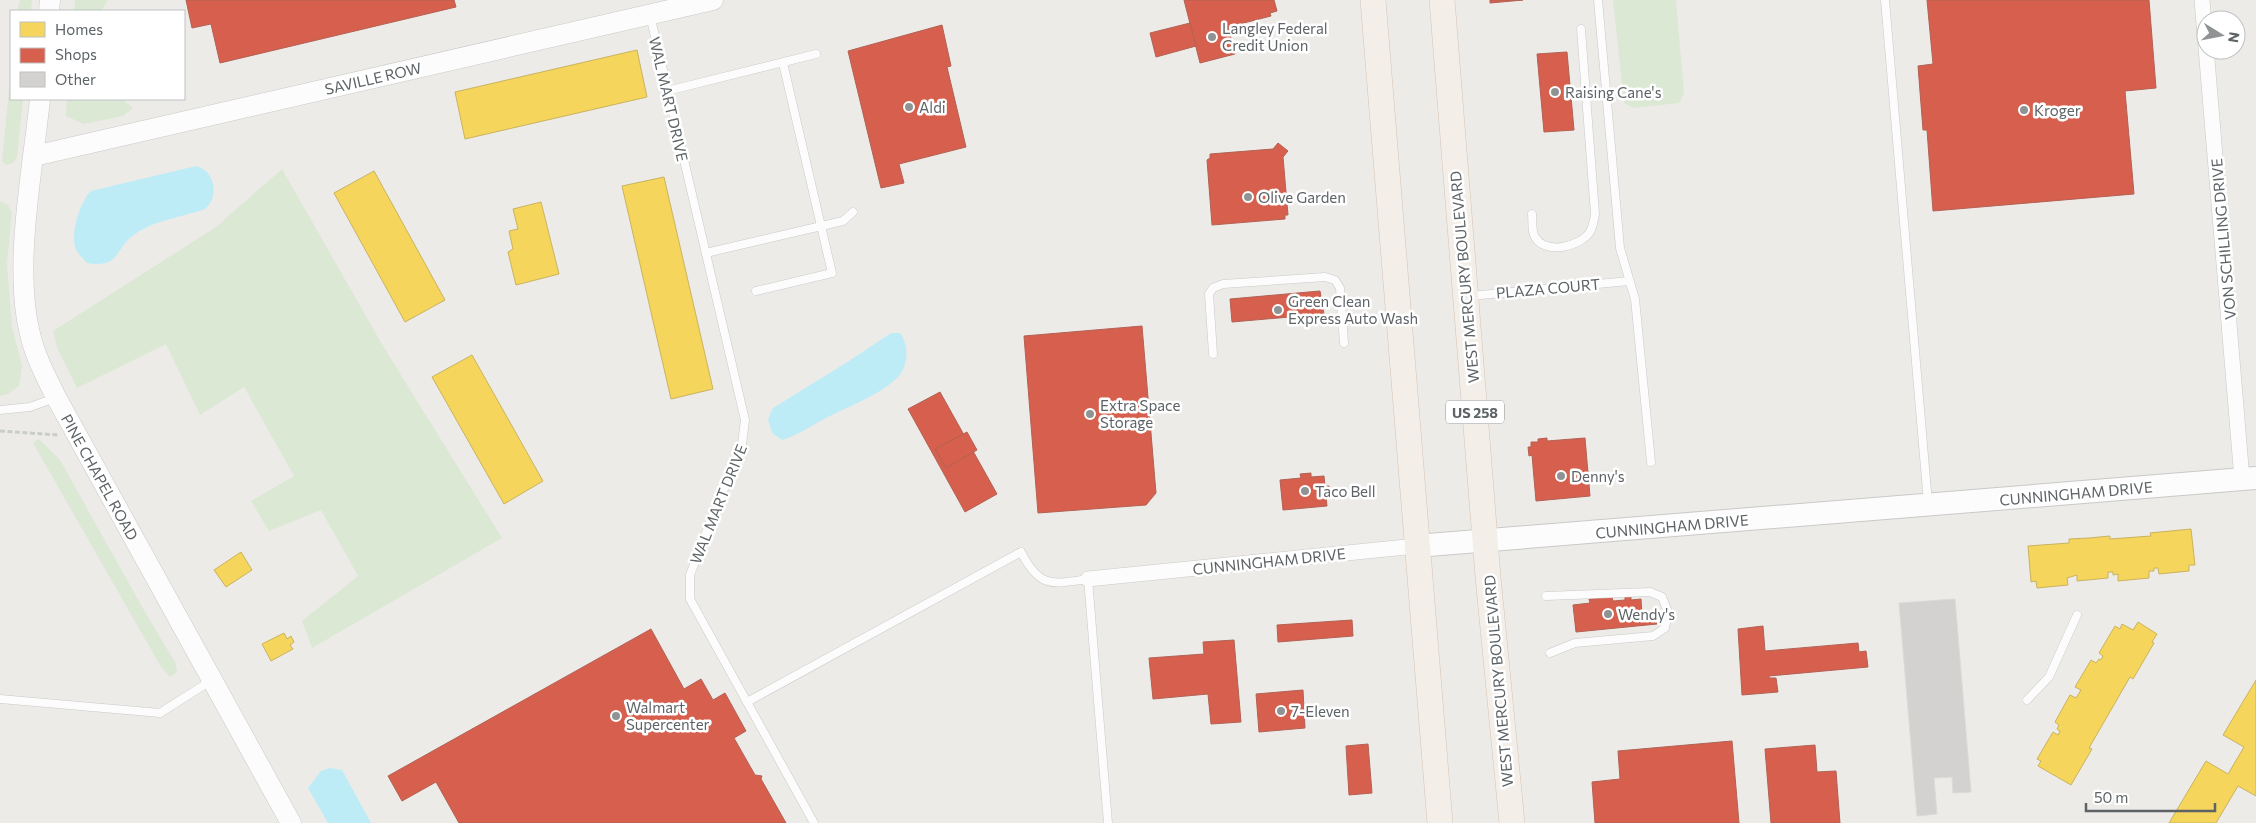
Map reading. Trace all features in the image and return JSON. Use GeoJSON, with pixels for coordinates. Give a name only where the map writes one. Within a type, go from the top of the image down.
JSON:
{"type":"FeatureCollection","features":[{"type":"Feature","properties":{"kind":"main road"},"geometry":{"type":"LineString","coordinates":[[1373,0],[1440,823]]}},
{"type":"Feature","properties":{"kind":"main road","name":"WEST MERCURY BOULEVARD"},"geometry":{"type":"LineString","coordinates":[[1442,0],[1486,541],[1512,823]]}},
{"type":"Feature","properties":{"kind":"main road","name":"CUNNINGHAM DRIVE"},"geometry":{"type":"LineString","coordinates":[[1416,546],[2249,478]]}},
{"type":"Feature","properties":{"kind":"street","name":"SAVILLE ROW"},"geometry":{"type":"LineString","coordinates":[[34,156],[712,0]]}},
{"type":"Feature","properties":{"kind":"street","name":"VON SCHILLING DRIVE"},"geometry":{"type":"LineString","coordinates":[[2202,0],[2249,478]]}},
{"type":"Feature","properties":{"kind":"street","name":"PINE CHAPEL ROAD"},"geometry":{"type":"LineString","coordinates":[[40,100],[24,263],[24,299],[30,335],[56,397],[291,823]]}},
{"type":"Feature","properties":{"kind":"street","name":"CUNNINGHAM DRIVE"},"geometry":{"type":"LineString","coordinates":[[1088,579],[1416,546]]}},
{"type":"Feature","properties":{"kind":"lane"},"geometry":{"type":"LineString","coordinates":[[1598,0],[1620,248],[1637,321],[1651,462]]}},
{"type":"Feature","properties":{"kind":"lane"},"geometry":{"type":"LineString","coordinates":[[1885,0],[1928,505]]}},
{"type":"Feature","properties":{"kind":"lane","name":"WAL MART DRIVE"},"geometry":{"type":"LineString","coordinates":[[650,15],[745,420],[741,452],[717,504],[690,574],[690,599],[814,823]]}},
{"type":"Feature","properties":{"kind":"lane"},"geometry":{"type":"LineString","coordinates":[[1532,214],[1533,234],[1541,244],[1546,246],[1573,245],[1586,236],[1594,223],[1595,214],[1581,29]]}},
{"type":"Feature","properties":{"kind":"lane"},"geometry":{"type":"LineString","coordinates":[[667,90],[816,54]]}},
{"type":"Feature","properties":{"kind":"lane"},"geometry":{"type":"LineString","coordinates":[[756,291],[832,273],[783,62]]}},
{"type":"Feature","properties":{"kind":"lane"},"geometry":{"type":"LineString","coordinates":[[706,253],[843,221],[853,212]]}},
{"type":"Feature","properties":{"kind":"lane"},"geometry":{"type":"LineString","coordinates":[[1213,354],[1209,294],[1213,288],[1223,284],[1325,277],[1336,280],[1340,288],[1344,343]]}},
{"type":"Feature","properties":{"kind":"lane","name":"PLAZA COURT"},"geometry":{"type":"LineString","coordinates":[[1466,296],[1629,281]]}},
{"type":"Feature","properties":{"kind":"lane"},"geometry":{"type":"LineString","coordinates":[[0,410],[30,407],[56,397]]}},
{"type":"Feature","properties":{"kind":"lane"},"geometry":{"type":"LineString","coordinates":[[747,702],[1021,552],[1028,566],[1052,584],[1088,579],[1108,823]]}},
{"type":"Feature","properties":{"kind":"lane"},"geometry":{"type":"LineString","coordinates":[[1546,596],[1650,592],[1662,597],[1668,612],[1665,628],[1653,636],[1575,643],[1550,653]]}},
{"type":"Feature","properties":{"kind":"lane"},"geometry":{"type":"LineString","coordinates":[[2027,700],[2049,677],[2077,615]]}},
{"type":"Feature","properties":{"kind":"lane"},"geometry":{"type":"LineString","coordinates":[[0,699],[160,713],[212,680]]}},
{"type":"Feature","properties":{"kind":"path"},"geometry":{"type":"LineString","coordinates":[[0,431],[78,437]]}},
{"type":"Feature","properties":{"kind":"green space"},"geometry":{"type":"Polygon","coordinates":[[[20,0],[32,0],[31,10],[17,10],[20,0]]]}},
{"type":"Feature","properties":{"kind":"green space"},"geometry":{"type":"Polygon","coordinates":[[[75,0],[108,0],[102,10],[74,10],[75,0]]]}},
{"type":"Feature","properties":{"kind":"green space"},"geometry":{"type":"Polygon","coordinates":[[[1613,0],[1676,0],[1684,93],[1679,103],[1633,108],[1624,103],[1613,0]]]}},
{"type":"Feature","properties":{"kind":"green space"},"geometry":{"type":"Polygon","coordinates":[[[10,80],[10,100],[23,100],[17,157],[13,163],[6,165],[2,161],[10,80]]]}},
{"type":"Feature","properties":{"kind":"green space"},"geometry":{"type":"Polygon","coordinates":[[[67,100],[123,100],[133,108],[123,116],[84,124],[66,116],[67,100]]]}},
{"type":"Feature","properties":{"kind":"green space"},"geometry":{"type":"Polygon","coordinates":[[[282,169],[383,346],[502,538],[312,648],[302,621],[358,576],[321,510],[269,531],[251,501],[294,476],[244,387],[200,415],[166,344],[77,388],[57,348],[53,331],[216,227],[282,169]]]}},
{"type":"Feature","properties":{"kind":"green space"},"geometry":{"type":"Polygon","coordinates":[[[0,201],[8,205],[12,213],[7,264],[12,327],[22,366],[19,386],[8,394],[0,396],[0,201]]]}},
{"type":"Feature","properties":{"kind":"green space"},"geometry":{"type":"Polygon","coordinates":[[[39,439],[60,460],[176,664],[177,672],[170,677],[161,667],[33,443],[39,439]]]}},
{"type":"Feature","properties":{"kind":"water"},"geometry":{"type":"Polygon","coordinates":[[[196,166],[208,173],[213,185],[213,198],[205,209],[143,229],[128,240],[116,256],[106,263],[87,263],[78,253],[74,240],[75,225],[83,202],[91,191],[196,166]]]}},
{"type":"Feature","properties":{"kind":"water"},"geometry":{"type":"Polygon","coordinates":[[[891,333],[900,333],[906,350],[906,362],[897,378],[872,395],[788,438],[782,440],[772,433],[768,419],[773,408],[891,333]]]}},
{"type":"Feature","properties":{"kind":"water"},"geometry":{"type":"Polygon","coordinates":[[[330,768],[342,770],[371,823],[328,823],[308,788],[321,771],[330,768]]]}},
{"type":"Feature","properties":{"kind":"building: Homes"},"geometry":{"type":"Polygon","coordinates":[[[637,50],[647,97],[465,139],[455,92],[637,50]]]}},
{"type":"Feature","properties":{"kind":"building: Homes"},"geometry":{"type":"Polygon","coordinates":[[[374,171],[445,300],[405,322],[334,193],[374,171]]]}},
{"type":"Feature","properties":{"kind":"building: Homes"},"geometry":{"type":"Polygon","coordinates":[[[664,177],[713,389],[671,399],[622,186],[664,177]]]}},
{"type":"Feature","properties":{"kind":"building: Homes"},"geometry":{"type":"Polygon","coordinates":[[[541,202],[559,274],[516,285],[508,252],[513,249],[509,231],[518,229],[513,209],[541,202]]]}},
{"type":"Feature","properties":{"kind":"building: Homes"},"geometry":{"type":"Polygon","coordinates":[[[472,355],[543,481],[504,504],[432,377],[472,355]]]}},
{"type":"Feature","properties":{"kind":"building: Homes"},"geometry":{"type":"Polygon","coordinates":[[[2191,529],[2195,565],[2189,565],[2189,571],[2159,574],[2158,568],[2154,568],[2154,571],[2149,571],[2149,578],[2118,581],[2118,574],[2113,575],[2113,572],[2108,572],[2108,578],[2077,581],[2077,575],[2067,578],[2068,585],[2037,588],[2036,581],[2031,582],[2028,546],[2069,543],[2069,539],[2151,536],[2150,533],[2191,529]]]}},
{"type":"Feature","properties":{"kind":"building: Homes"},"geometry":{"type":"Polygon","coordinates":[[[241,552],[252,570],[226,587],[214,570],[241,552]]]}},
{"type":"Feature","properties":{"kind":"building: Homes"},"geometry":{"type":"Polygon","coordinates":[[[2138,622],[2157,634],[2152,642],[2154,643],[2133,679],[2130,677],[2089,748],[2092,749],[2071,785],[2038,766],[2041,761],[2037,759],[2053,732],[2058,735],[2060,731],[2057,729],[2059,725],[2055,722],[2070,695],[2076,698],[2081,690],[2075,687],[2091,660],[2096,663],[2099,659],[2101,660],[2103,656],[2099,653],[2115,626],[2120,629],[2122,624],[2133,630],[2138,622]]]}},
{"type":"Feature","properties":{"kind":"building: Homes"},"geometry":{"type":"Polygon","coordinates":[[[284,633],[287,639],[291,636],[294,642],[290,645],[293,649],[271,661],[262,644],[284,633]]]}},
{"type":"Feature","properties":{"kind":"building: Homes"},"geometry":{"type":"Polygon","coordinates":[[[2256,680],[2256,796],[2238,786],[2216,823],[2169,823],[2206,761],[2228,774],[2244,747],[2223,735],[2256,680]]]}},
{"type":"Feature","properties":{"kind":"building: Shops"},"geometry":{"type":"Polygon","coordinates":[[[186,0],[454,0],[456,7],[220,63],[211,24],[192,28],[186,0]]]}},
{"type":"Feature","properties":{"kind":"building: Shops","name":"Langley Federal Credit Union"},"geometry":{"type":"Polygon","coordinates":[[[1184,0],[1274,0],[1277,11],[1270,13],[1271,16],[1228,27],[1235,54],[1200,63],[1184,0]]]}},
{"type":"Feature","properties":{"kind":"building: Shops"},"geometry":{"type":"Polygon","coordinates":[[[1490,0],[1523,0],[1490,3],[1490,0]]]}},
{"type":"Feature","properties":{"kind":"building: Shops","name":"Kroger"},"geometry":{"type":"Polygon","coordinates":[[[1927,0],[2149,0],[2156,88],[2125,91],[2134,194],[1933,211],[1927,130],[1923,130],[1918,66],[1933,64],[1927,0]]]}},
{"type":"Feature","properties":{"kind":"building: Shops"},"geometry":{"type":"Polygon","coordinates":[[[1190,23],[1196,46],[1156,57],[1150,33],[1190,23]]]}},
{"type":"Feature","properties":{"kind":"building: Shops","name":"Aldi"},"geometry":{"type":"Polygon","coordinates":[[[942,25],[951,66],[947,67],[966,147],[899,164],[904,183],[881,188],[848,51],[942,25]]]}},
{"type":"Feature","properties":{"kind":"building: Shops","name":"Raising Cane's"},"geometry":{"type":"Polygon","coordinates":[[[1567,52],[1574,130],[1544,132],[1537,54],[1567,52]]]}},
{"type":"Feature","properties":{"kind":"building: Shops","name":"Olive Garden"},"geometry":{"type":"Polygon","coordinates":[[[1278,143],[1288,151],[1283,157],[1288,215],[1285,215],[1285,219],[1212,225],[1207,160],[1210,158],[1210,154],[1273,149],[1278,143]]]}},
{"type":"Feature","properties":{"kind":"building: Shops","name":"Green Clean Express Auto Wash"},"geometry":{"type":"Polygon","coordinates":[[[1320,291],[1324,314],[1232,322],[1230,299],[1320,291]]]}},
{"type":"Feature","properties":{"kind":"building: Shops","name":"Extra Space Storage"},"geometry":{"type":"Polygon","coordinates":[[[1142,326],[1156,493],[1146,505],[1038,513],[1024,336],[1142,326]]]}},
{"type":"Feature","properties":{"kind":"building: Shops"},"geometry":{"type":"Polygon","coordinates":[[[940,392],[997,494],[965,512],[908,409],[940,392]]]}},
{"type":"Feature","properties":{"kind":"building: Shops"},"geometry":{"type":"Polygon","coordinates":[[[967,432],[977,450],[946,468],[935,449],[967,432]]]}},
{"type":"Feature","properties":{"kind":"building: Shops","name":"Denny's"},"geometry":{"type":"Polygon","coordinates":[[[1547,438],[1547,441],[1585,438],[1590,496],[1536,501],[1532,455],[1529,456],[1528,447],[1531,447],[1531,442],[1538,442],[1538,439],[1547,438]]]}},
{"type":"Feature","properties":{"kind":"building: Shops","name":"Taco Bell"},"geometry":{"type":"Polygon","coordinates":[[[1311,473],[1311,477],[1324,476],[1325,486],[1329,486],[1330,496],[1326,496],[1327,506],[1283,510],[1280,480],[1301,478],[1300,474],[1311,473]]]}},
{"type":"Feature","properties":{"kind":"building: Shops","name":"Wendy's"},"geometry":{"type":"Polygon","coordinates":[[[1625,596],[1631,596],[1631,600],[1641,599],[1642,615],[1657,614],[1657,624],[1576,632],[1573,605],[1590,603],[1589,599],[1612,597],[1613,601],[1625,600],[1625,596]]]}},
{"type":"Feature","properties":{"kind":"building: Shops"},"geometry":{"type":"Polygon","coordinates":[[[1352,620],[1353,636],[1278,642],[1277,625],[1352,620]]]}},
{"type":"Feature","properties":{"kind":"building: Shops"},"geometry":{"type":"Polygon","coordinates":[[[1763,626],[1765,651],[1858,643],[1859,652],[1866,651],[1868,667],[1769,676],[1769,678],[1776,678],[1778,692],[1742,695],[1738,629],[1763,626]]]}},
{"type":"Feature","properties":{"kind":"building: Shops","name":"Walmart Supercenter"},"geometry":{"type":"Polygon","coordinates":[[[651,629],[684,689],[701,679],[713,700],[725,693],[746,731],[734,738],[755,775],[762,776],[761,779],[786,823],[459,823],[436,782],[402,801],[388,776],[651,629]]]}},
{"type":"Feature","properties":{"kind":"building: Shops"},"geometry":{"type":"Polygon","coordinates":[[[1234,640],[1241,722],[1211,724],[1208,694],[1153,699],[1149,658],[1204,654],[1203,642],[1234,640]]]}},
{"type":"Feature","properties":{"kind":"building: Shops","name":"7-Eleven"},"geometry":{"type":"Polygon","coordinates":[[[1303,690],[1305,728],[1259,732],[1256,694],[1303,690]]]}},
{"type":"Feature","properties":{"kind":"building: Shops"},"geometry":{"type":"Polygon","coordinates":[[[1732,741],[1739,823],[1595,823],[1592,782],[1620,779],[1618,751],[1732,741]]]}},
{"type":"Feature","properties":{"kind":"building: Shops"},"geometry":{"type":"Polygon","coordinates":[[[1368,744],[1372,793],[1349,795],[1346,746],[1368,744]]]}},
{"type":"Feature","properties":{"kind":"building: Shops"},"geometry":{"type":"Polygon","coordinates":[[[1815,745],[1817,772],[1836,771],[1840,823],[1771,823],[1765,749],[1815,745]]]}},
{"type":"Feature","properties":{"kind":"building: Other"},"geometry":{"type":"Polygon","coordinates":[[[1955,599],[1971,792],[1953,793],[1952,777],[1934,778],[1937,814],[1917,816],[1899,603],[1955,599]]]}},
{"type":"Feature","properties":{"kind":"place","name":"Langley Federal Credit Union"},"geometry":{"type":"Point","coordinates":[1212,37]}},
{"type":"Feature","properties":{"kind":"place","name":"Raising Cane's"},"geometry":{"type":"Point","coordinates":[1555,92]}},
{"type":"Feature","properties":{"kind":"place","name":"Aldi"},"geometry":{"type":"Point","coordinates":[909,107]}},
{"type":"Feature","properties":{"kind":"place","name":"Kroger"},"geometry":{"type":"Point","coordinates":[2024,110]}},
{"type":"Feature","properties":{"kind":"place","name":"Olive Garden"},"geometry":{"type":"Point","coordinates":[1248,197]}},
{"type":"Feature","properties":{"kind":"place","name":"Green Clean Express Auto Wash"},"geometry":{"type":"Point","coordinates":[1278,310]}},
{"type":"Feature","properties":{"kind":"place","name":"Extra Space Storage"},"geometry":{"type":"Point","coordinates":[1090,414]}},
{"type":"Feature","properties":{"kind":"place","name":"Denny's"},"geometry":{"type":"Point","coordinates":[1561,476]}},
{"type":"Feature","properties":{"kind":"place","name":"Taco Bell"},"geometry":{"type":"Point","coordinates":[1305,491]}},
{"type":"Feature","properties":{"kind":"place","name":"Wendy's"},"geometry":{"type":"Point","coordinates":[1608,614]}},
{"type":"Feature","properties":{"kind":"place","name":"7-Eleven"},"geometry":{"type":"Point","coordinates":[1281,711]}},
{"type":"Feature","properties":{"kind":"place","name":"Walmart Supercenter"},"geometry":{"type":"Point","coordinates":[616,716]}}]}
